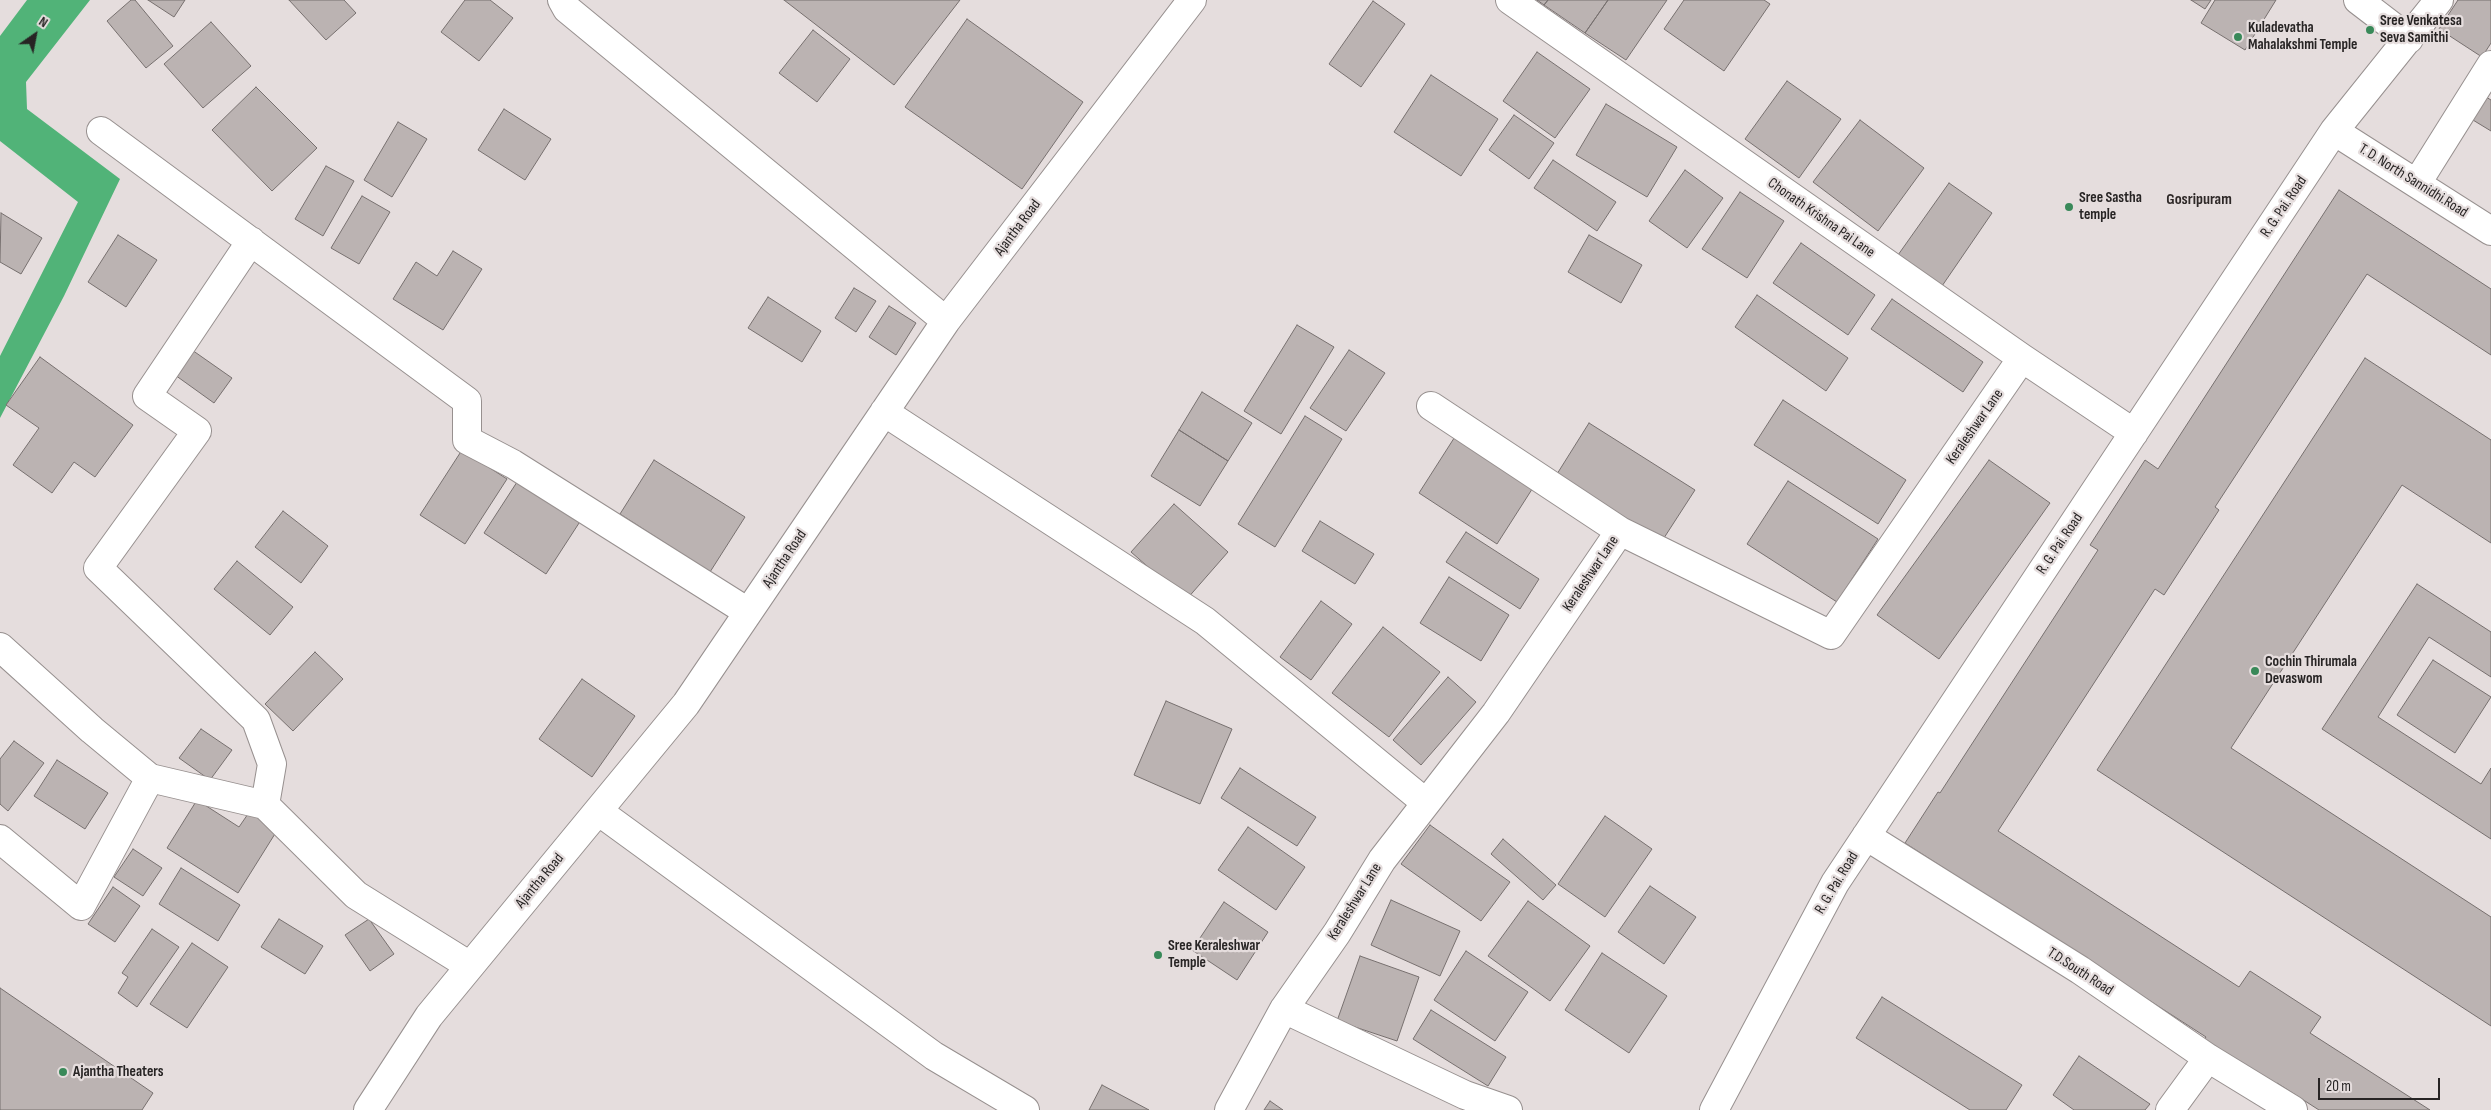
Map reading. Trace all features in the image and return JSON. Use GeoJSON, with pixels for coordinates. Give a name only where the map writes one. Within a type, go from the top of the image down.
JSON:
{"type":"FeatureCollection","features":[{"type":"Feature","properties":{"kind":"street"},"geometry":{"type":"LineString","coordinates":[[562,0],[567,9],[946,321]]}},
{"type":"Feature","properties":{"kind":"street","name":"Ajantha Road"},"geometry":{"type":"LineString","coordinates":[[368,1110],[429,1016],[686,704],[946,321],[1192,0]]}},
{"type":"Feature","properties":{"kind":"street","name":"Chonath Krishna Pai Lane"},"geometry":{"type":"LineString","coordinates":[[1510,0],[2022,358],[2134,432]]}},
{"type":"Feature","properties":{"kind":"street"},"geometry":{"type":"LineString","coordinates":[[2358,0],[2409,39]]}},
{"type":"Feature","properties":{"kind":"street","name":"R. G. Pai. Road"},"geometry":{"type":"LineString","coordinates":[[1714,1110],[1835,883],[2334,131],[2439,0]]}},
{"type":"Feature","properties":{"kind":"street"},"geometry":{"type":"LineString","coordinates":[[2417,183],[2491,65]]}},
{"type":"Feature","properties":{"kind":"street"},"geometry":{"type":"LineString","coordinates":[[101,131],[467,401],[467,440],[513,464],[748,612]]}},
{"type":"Feature","properties":{"kind":"street","name":"T. D. North Sannidhi.Road"},"geometry":{"type":"LineString","coordinates":[[2334,131],[2491,231]]}},
{"type":"Feature","properties":{"kind":"street"},"geometry":{"type":"LineString","coordinates":[[251,241],[147,396],[197,431],[98,568],[256,720],[272,764],[266,805]]}},
{"type":"Feature","properties":{"kind":"street","name":"Keraleshwar Lane"},"geometry":{"type":"LineString","coordinates":[[1230,1110],[1284,1009],[1337,933],[1382,860],[1425,802],[1496,713],[1620,531],[1830,635],[2022,358]]}},
{"type":"Feature","properties":{"kind":"street"},"geometry":{"type":"LineString","coordinates":[[1431,406],[1620,531]]}},
{"type":"Feature","properties":{"kind":"street"},"geometry":{"type":"LineString","coordinates":[[884,412],[1206,620],[1425,802]]}},
{"type":"Feature","properties":{"kind":"street"},"geometry":{"type":"LineString","coordinates":[[0,647],[92,730],[150,778],[266,805],[356,895],[470,966]]}},
{"type":"Feature","properties":{"kind":"street"},"geometry":{"type":"LineString","coordinates":[[0,839],[81,906],[150,778]]}},
{"type":"Feature","properties":{"kind":"street"},"geometry":{"type":"LineString","coordinates":[[598,811],[934,1056],[1025,1110]]}},
{"type":"Feature","properties":{"kind":"street","name":"T.D.South Road"},"geometry":{"type":"LineString","coordinates":[[1866,836],[2080,970],[2208,1058],[2293,1110]]}},
{"type":"Feature","properties":{"kind":"street"},"geometry":{"type":"LineString","coordinates":[[1284,1009],[1465,1095],[1508,1110]]}},
{"type":"Feature","properties":{"kind":"street"},"geometry":{"type":"LineString","coordinates":[[2170,1110],[2208,1058]]}},
{"type":"Feature","properties":{"kind":"shaded area"},"geometry":{"type":"Polygon","coordinates":[[[27,0],[90,0],[26,82],[27,109],[120,179],[64,296],[0,418],[0,356],[78,202],[0,141],[0,36],[27,0]]]}},
{"type":"Feature","properties":{"kind":"building"},"geometry":{"type":"Polygon","coordinates":[[[131,0],[135,0],[173,46],[146,68],[107,21],[131,0]]]}},
{"type":"Feature","properties":{"kind":"building"},"geometry":{"type":"Polygon","coordinates":[[[148,0],[185,0],[174,17],[148,0]]]}},
{"type":"Feature","properties":{"kind":"building"},"geometry":{"type":"Polygon","coordinates":[[[289,0],[344,0],[356,13],[326,40],[289,0]]]}},
{"type":"Feature","properties":{"kind":"building"},"geometry":{"type":"Polygon","coordinates":[[[465,0],[490,0],[513,18],[479,61],[441,32],[465,0]]]}},
{"type":"Feature","properties":{"kind":"building"},"geometry":{"type":"Polygon","coordinates":[[[784,0],[960,0],[894,85],[784,0]]]}},
{"type":"Feature","properties":{"kind":"building"},"geometry":{"type":"Polygon","coordinates":[[[1537,0],[1548,0],[1544,5],[1537,0]]]}},
{"type":"Feature","properties":{"kind":"building"},"geometry":{"type":"Polygon","coordinates":[[[1548,0],[1608,0],[1585,33],[1544,5],[1548,0]]]}},
{"type":"Feature","properties":{"kind":"building"},"geometry":{"type":"Polygon","coordinates":[[[1608,0],[1667,0],[1626,60],[1585,33],[1608,0]]]}},
{"type":"Feature","properties":{"kind":"building"},"geometry":{"type":"Polygon","coordinates":[[[1684,0],[1764,0],[1770,4],[1724,71],[1664,29],[1684,0]]]}},
{"type":"Feature","properties":{"kind":"building"},"geometry":{"type":"Polygon","coordinates":[[[2191,0],[2211,0],[2205,9],[2191,0]]]}},
{"type":"Feature","properties":{"kind":"building","name":"Kuladevatha Mahalakshmi Temple"},"geometry":{"type":"Polygon","coordinates":[[[2215,0],[2276,0],[2245,50],[2201,23],[2215,0]]]}},
{"type":"Feature","properties":{"kind":"building"},"geometry":{"type":"Polygon","coordinates":[[[2458,0],[2491,0],[2491,43],[2482,57],[2439,29],[2458,0]]]}},
{"type":"Feature","properties":{"kind":"building"},"geometry":{"type":"Polygon","coordinates":[[[1373,1],[1405,24],[1361,87],[1329,64],[1373,1]]]}},
{"type":"Feature","properties":{"kind":"building"},"geometry":{"type":"Polygon","coordinates":[[[967,19],[1083,102],[1022,189],[905,107],[967,19]]]}},
{"type":"Feature","properties":{"kind":"building"},"geometry":{"type":"Polygon","coordinates":[[[211,22],[251,66],[203,108],[164,64],[211,22]]]}},
{"type":"Feature","properties":{"kind":"building"},"geometry":{"type":"Polygon","coordinates":[[[813,30],[850,59],[817,102],[779,73],[813,30]]]}},
{"type":"Feature","properties":{"kind":"building"},"geometry":{"type":"Polygon","coordinates":[[[1537,52],[1590,89],[1555,138],[1503,101],[1537,52]]]}},
{"type":"Feature","properties":{"kind":"building"},"geometry":{"type":"Polygon","coordinates":[[[1431,75],[1498,119],[1461,176],[1394,132],[1431,75]]]}},
{"type":"Feature","properties":{"kind":"building"},"geometry":{"type":"Polygon","coordinates":[[[1787,81],[1841,119],[1799,178],[1745,139],[1787,81]]]}},
{"type":"Feature","properties":{"kind":"building"},"geometry":{"type":"Polygon","coordinates":[[[256,87],[317,148],[272,191],[212,130],[256,87]]]}},
{"type":"Feature","properties":{"kind":"building"},"geometry":{"type":"Polygon","coordinates":[[[2481,94],[2491,100],[2491,131],[2468,117],[2481,94]]]}},
{"type":"Feature","properties":{"kind":"building"},"geometry":{"type":"Polygon","coordinates":[[[1606,104],[1677,147],[1647,197],[1576,155],[1606,104]]]}},
{"type":"Feature","properties":{"kind":"building"},"geometry":{"type":"Polygon","coordinates":[[[504,109],[551,139],[525,180],[478,150],[504,109]]]}},
{"type":"Feature","properties":{"kind":"building"},"geometry":{"type":"Polygon","coordinates":[[[1514,115],[1554,143],[1529,179],[1489,150],[1514,115]]]}},
{"type":"Feature","properties":{"kind":"building"},"geometry":{"type":"Polygon","coordinates":[[[1860,120],[1924,168],[1878,231],[1813,182],[1860,120]]]}},
{"type":"Feature","properties":{"kind":"building"},"geometry":{"type":"Polygon","coordinates":[[[398,122],[427,139],[392,197],[364,180],[398,122]]]}},
{"type":"Feature","properties":{"kind":"building"},"geometry":{"type":"Polygon","coordinates":[[[1553,160],[1616,202],[1597,231],[1534,188],[1553,160]]]}},
{"type":"Feature","properties":{"kind":"building"},"geometry":{"type":"Polygon","coordinates":[[[326,166],[354,181],[323,236],[295,219],[326,166]]]}},
{"type":"Feature","properties":{"kind":"building"},"geometry":{"type":"Polygon","coordinates":[[[1685,170],[1723,198],[1687,248],[1649,221],[1685,170]]]}},
{"type":"Feature","properties":{"kind":"building"},"geometry":{"type":"Polygon","coordinates":[[[1949,183],[1992,213],[1942,286],[1898,255],[1949,183]]]}},
{"type":"Feature","properties":{"kind":"building"},"geometry":{"type":"Polygon","coordinates":[[[2339,190],[2491,289],[2491,355],[2367,274],[2215,507],[2219,510],[2164,595],[2155,589],[1998,831],[2239,987],[2250,971],[2321,1017],[2310,1033],[2430,1110],[2319,1110],[2277,1083],[2274,1087],[2203,1041],[2206,1037],[1905,843],[1938,792],[1940,793],[2098,550],[2090,545],[2145,460],[2158,469],[2339,190]]]}},
{"type":"Feature","properties":{"kind":"building"},"geometry":{"type":"Polygon","coordinates":[[[1740,192],[1784,221],[1747,278],[1702,249],[1740,192]]]}},
{"type":"Feature","properties":{"kind":"building"},"geometry":{"type":"Polygon","coordinates":[[[362,196],[390,212],[359,264],[331,248],[362,196]]]}},
{"type":"Feature","properties":{"kind":"building"},"geometry":{"type":"Polygon","coordinates":[[[1,213],[42,238],[21,274],[0,262],[1,213]]]}},
{"type":"Feature","properties":{"kind":"building"},"geometry":{"type":"Polygon","coordinates":[[[118,235],[157,260],[126,307],[88,282],[118,235]]]}},
{"type":"Feature","properties":{"kind":"building"},"geometry":{"type":"Polygon","coordinates":[[[1589,235],[1642,265],[1621,303],[1568,272],[1589,235]]]}},
{"type":"Feature","properties":{"kind":"building"},"geometry":{"type":"Polygon","coordinates":[[[1801,243],[1875,295],[1848,335],[1773,283],[1801,243]]]}},
{"type":"Feature","properties":{"kind":"building"},"geometry":{"type":"Polygon","coordinates":[[[453,251],[482,269],[443,330],[393,299],[416,262],[437,276],[453,251]]]}},
{"type":"Feature","properties":{"kind":"building"},"geometry":{"type":"Polygon","coordinates":[[[854,288],[876,301],[856,332],[835,318],[854,288]]]}},
{"type":"Feature","properties":{"kind":"building"},"geometry":{"type":"Polygon","coordinates":[[[1757,295],[1848,358],[1826,391],[1735,327],[1757,295]]]}},
{"type":"Feature","properties":{"kind":"building"},"geometry":{"type":"Polygon","coordinates":[[[768,297],[821,331],[802,362],[748,328],[768,297]]]}},
{"type":"Feature","properties":{"kind":"building"},"geometry":{"type":"Polygon","coordinates":[[[1892,299],[1983,362],[1963,392],[1871,329],[1892,299]]]}},
{"type":"Feature","properties":{"kind":"building"},"geometry":{"type":"Polygon","coordinates":[[[889,306],[916,323],[896,355],[869,337],[889,306]]]}},
{"type":"Feature","properties":{"kind":"building"},"geometry":{"type":"Polygon","coordinates":[[[1297,325],[1334,347],[1281,434],[1244,411],[1297,325]]]}},
{"type":"Feature","properties":{"kind":"building"},"geometry":{"type":"Polygon","coordinates":[[[192,350],[232,378],[214,403],[175,375],[192,350]]]}},
{"type":"Feature","properties":{"kind":"building"},"geometry":{"type":"Polygon","coordinates":[[[1349,350],[1385,373],[1346,431],[1310,408],[1349,350]]]}},
{"type":"Feature","properties":{"kind":"building"},"geometry":{"type":"Polygon","coordinates":[[[40,357],[133,425],[95,477],[74,462],[52,493],[13,465],[39,428],[6,405],[40,357]]]}},
{"type":"Feature","properties":{"kind":"building"},"geometry":{"type":"Polygon","coordinates":[[[2365,358],[2491,440],[2491,543],[2402,485],[2231,748],[2491,917],[2491,1026],[2097,770],[2365,358]]]}},
{"type":"Feature","properties":{"kind":"building"},"geometry":{"type":"Polygon","coordinates":[[[1202,392],[1252,423],[1228,461],[1179,430],[1202,392]]]}},
{"type":"Feature","properties":{"kind":"building"},"geometry":{"type":"Polygon","coordinates":[[[1783,400],[1906,480],[1878,524],[1754,445],[1783,400]]]}},
{"type":"Feature","properties":{"kind":"building"},"geometry":{"type":"Polygon","coordinates":[[[1305,416],[1342,439],[1275,547],[1238,524],[1305,416]]]}},
{"type":"Feature","properties":{"kind":"building"},"geometry":{"type":"Polygon","coordinates":[[[1589,423],[1695,490],[1662,541],[1557,474],[1589,423]]]}},
{"type":"Feature","properties":{"kind":"building"},"geometry":{"type":"Polygon","coordinates":[[[1179,430],[1228,461],[1200,506],[1151,476],[1179,430]]]}},
{"type":"Feature","properties":{"kind":"building"},"geometry":{"type":"Polygon","coordinates":[[[1458,432],[1536,483],[1497,544],[1419,493],[1458,432]]]}},
{"type":"Feature","properties":{"kind":"building"},"geometry":{"type":"Polygon","coordinates":[[[462,450],[507,479],[465,544],[420,515],[462,450]]]}},
{"type":"Feature","properties":{"kind":"building"},"geometry":{"type":"Polygon","coordinates":[[[654,460],[745,517],[710,572],[620,514],[654,460]]]}},
{"type":"Feature","properties":{"kind":"building"},"geometry":{"type":"Polygon","coordinates":[[[1989,460],[2050,503],[1939,659],[1877,615],[1989,460]]]}},
{"type":"Feature","properties":{"kind":"building"},"geometry":{"type":"Polygon","coordinates":[[[519,479],[581,520],[546,574],[484,533],[519,479]]]}},
{"type":"Feature","properties":{"kind":"building"},"geometry":{"type":"Polygon","coordinates":[[[1788,481],[1878,539],[1837,602],[1747,544],[1788,481]]]}},
{"type":"Feature","properties":{"kind":"building"},"geometry":{"type":"Polygon","coordinates":[[[1174,504],[1228,552],[1186,600],[1131,552],[1174,504]]]}},
{"type":"Feature","properties":{"kind":"building"},"geometry":{"type":"Polygon","coordinates":[[[283,511],[328,546],[301,583],[255,547],[283,511]]]}},
{"type":"Feature","properties":{"kind":"building"},"geometry":{"type":"Polygon","coordinates":[[[1320,521],[1374,554],[1355,584],[1302,551],[1320,521]]]}},
{"type":"Feature","properties":{"kind":"building"},"geometry":{"type":"Polygon","coordinates":[[[1466,532],[1539,579],[1520,609],[1446,562],[1466,532]]]}},
{"type":"Feature","properties":{"kind":"building"},"geometry":{"type":"Polygon","coordinates":[[[237,561],[293,607],[270,635],[214,589],[237,561]]]}},
{"type":"Feature","properties":{"kind":"building"},"geometry":{"type":"Polygon","coordinates":[[[1449,577],[1509,615],[1481,661],[1420,623],[1449,577]]]}},
{"type":"Feature","properties":{"kind":"building"},"geometry":{"type":"Polygon","coordinates":[[[2417,584],[2491,632],[2491,677],[2429,637],[2378,717],[2481,784],[2491,768],[2491,839],[2322,729],[2417,584]]]}},
{"type":"Feature","properties":{"kind":"building"},"geometry":{"type":"Polygon","coordinates":[[[1321,601],[1352,624],[1311,680],[1280,657],[1321,601]]]}},
{"type":"Feature","properties":{"kind":"building"},"geometry":{"type":"Polygon","coordinates":[[[1383,627],[1440,672],[1389,737],[1332,693],[1383,627]]]}},
{"type":"Feature","properties":{"kind":"building"},"geometry":{"type":"Polygon","coordinates":[[[315,652],[343,679],[293,731],[265,704],[315,652]]]}},
{"type":"Feature","properties":{"kind":"building"},"geometry":{"type":"Polygon","coordinates":[[[2433,660],[2491,697],[2455,753],[2397,715],[2433,660]]]}},
{"type":"Feature","properties":{"kind":"building"},"geometry":{"type":"Polygon","coordinates":[[[1448,677],[1476,702],[1421,765],[1393,740],[1448,677]]]}},
{"type":"Feature","properties":{"kind":"building"},"geometry":{"type":"Polygon","coordinates":[[[582,679],[635,716],[592,777],[539,739],[582,679]]]}},
{"type":"Feature","properties":{"kind":"building"},"geometry":{"type":"Polygon","coordinates":[[[1166,701],[1232,729],[1200,804],[1134,775],[1166,701]]]}},
{"type":"Feature","properties":{"kind":"building"},"geometry":{"type":"Polygon","coordinates":[[[201,729],[232,750],[210,780],[179,758],[201,729]]]}},
{"type":"Feature","properties":{"kind":"building"},"geometry":{"type":"Polygon","coordinates":[[[14,741],[44,763],[8,811],[0,804],[0,759],[14,741]]]}},
{"type":"Feature","properties":{"kind":"building"},"geometry":{"type":"Polygon","coordinates":[[[57,760],[108,793],[85,829],[34,796],[57,760]]]}},
{"type":"Feature","properties":{"kind":"building"},"geometry":{"type":"Polygon","coordinates":[[[1240,768],[1316,817],[1297,846],[1221,798],[1240,768]]]}},
{"type":"Feature","properties":{"kind":"building"},"geometry":{"type":"Polygon","coordinates":[[[197,800],[239,827],[250,811],[278,829],[238,893],[167,848],[197,800]]]}},
{"type":"Feature","properties":{"kind":"building"},"geometry":{"type":"Polygon","coordinates":[[[1605,816],[1652,849],[1605,917],[1558,884],[1605,816]]]}},
{"type":"Feature","properties":{"kind":"building"},"geometry":{"type":"Polygon","coordinates":[[[1430,825],[1510,882],[1481,921],[1401,864],[1430,825]]]}},
{"type":"Feature","properties":{"kind":"building"},"geometry":{"type":"Polygon","coordinates":[[[1248,827],[1305,867],[1276,910],[1218,870],[1248,827]]]}},
{"type":"Feature","properties":{"kind":"building"},"geometry":{"type":"Polygon","coordinates":[[[1503,839],[1556,885],[1543,900],[1491,854],[1503,839]]]}},
{"type":"Feature","properties":{"kind":"building"},"geometry":{"type":"Polygon","coordinates":[[[133,849],[162,868],[143,896],[114,877],[133,849]]]}},
{"type":"Feature","properties":{"kind":"building"},"geometry":{"type":"Polygon","coordinates":[[[181,868],[240,905],[218,941],[159,904],[181,868]]]}},
{"type":"Feature","properties":{"kind":"building"},"geometry":{"type":"Polygon","coordinates":[[[1650,886],[1696,917],[1664,964],[1618,932],[1650,886]]]}},
{"type":"Feature","properties":{"kind":"building"},"geometry":{"type":"Polygon","coordinates":[[[113,887],[140,906],[115,942],[88,924],[113,887]]]}},
{"type":"Feature","properties":{"kind":"building"},"geometry":{"type":"Polygon","coordinates":[[[1391,900],[1460,931],[1440,976],[1371,945],[1391,900]]]}},
{"type":"Feature","properties":{"kind":"building"},"geometry":{"type":"Polygon","coordinates":[[[1528,901],[1590,946],[1550,1001],[1488,956],[1528,901]]]}},
{"type":"Feature","properties":{"kind":"building"},"geometry":{"type":"Polygon","coordinates":[[[1224,902],[1268,932],[1237,980],[1192,950],[1224,902]]]}},
{"type":"Feature","properties":{"kind":"building"},"geometry":{"type":"Polygon","coordinates":[[[279,919],[323,946],[305,974],[261,947],[279,919]]]}},
{"type":"Feature","properties":{"kind":"building"},"geometry":{"type":"Polygon","coordinates":[[[369,919],[394,954],[370,971],[345,935],[369,919]]]}},
{"type":"Feature","properties":{"kind":"building"},"geometry":{"type":"Polygon","coordinates":[[[152,929],[179,947],[137,1007],[118,993],[128,977],[122,973],[152,929]]]}},
{"type":"Feature","properties":{"kind":"building"},"geometry":{"type":"Polygon","coordinates":[[[192,943],[228,967],[187,1028],[150,1004],[192,943]]]}},
{"type":"Feature","properties":{"kind":"building"},"geometry":{"type":"Polygon","coordinates":[[[1466,951],[1528,992],[1495,1041],[1434,1000],[1466,951]]]}},
{"type":"Feature","properties":{"kind":"building"},"geometry":{"type":"Polygon","coordinates":[[[1602,953],[1667,996],[1629,1053],[1565,1010],[1602,953]]]}},
{"type":"Feature","properties":{"kind":"building"},"geometry":{"type":"Polygon","coordinates":[[[1360,956],[1419,977],[1397,1041],[1337,1021],[1360,956]]]}},
{"type":"Feature","properties":{"kind":"building"},"geometry":{"type":"Polygon","coordinates":[[[0,988],[153,1093],[142,1110],[0,1110],[0,988]]]}},
{"type":"Feature","properties":{"kind":"building"},"geometry":{"type":"Polygon","coordinates":[[[1882,997],[2022,1085],[2006,1110],[1970,1110],[1856,1038],[1882,997]]]}},
{"type":"Feature","properties":{"kind":"building"},"geometry":{"type":"Polygon","coordinates":[[[1431,1010],[1506,1057],[1488,1086],[1413,1039],[1431,1010]]]}},
{"type":"Feature","properties":{"kind":"building"},"geometry":{"type":"Polygon","coordinates":[[[2079,1056],[2150,1104],[2145,1110],[2074,1110],[2053,1095],[2079,1056]]]}},
{"type":"Feature","properties":{"kind":"building"},"geometry":{"type":"Polygon","coordinates":[[[1102,1085],[1149,1110],[1089,1110],[1102,1085]]]}},
{"type":"Feature","properties":{"kind":"building"},"geometry":{"type":"Polygon","coordinates":[[[1270,1101],[1283,1110],[1264,1110],[1270,1101]]]}},
{"type":"Feature","properties":{"kind":"place","name":"Sree Venkatesa Seva Samithi"},"geometry":{"type":"Point","coordinates":[2370,30]}},
{"type":"Feature","properties":{"kind":"place","name":"Kuladevatha Mahalakshmi Temple"},"geometry":{"type":"Point","coordinates":[2238,37]}},
{"type":"Feature","properties":{"kind":"place","name":"Sree Sastha temple"},"geometry":{"type":"Point","coordinates":[2069,207]}},
{"type":"Feature","properties":{"kind":"place","name":"Cochin Thirumala Devaswom"},"geometry":{"type":"Point","coordinates":[2255,671]}},
{"type":"Feature","properties":{"kind":"place","name":"Sree Keraleshwar Temple"},"geometry":{"type":"Point","coordinates":[1158,955]}},
{"type":"Feature","properties":{"kind":"place","name":"Ajantha Theaters"},"geometry":{"type":"Point","coordinates":[63,1072]}},
{"type":"Feature","properties":{"kind":"district","name":"Gosripuram"},"geometry":{"type":"Point","coordinates":[2199,200]}}]}
